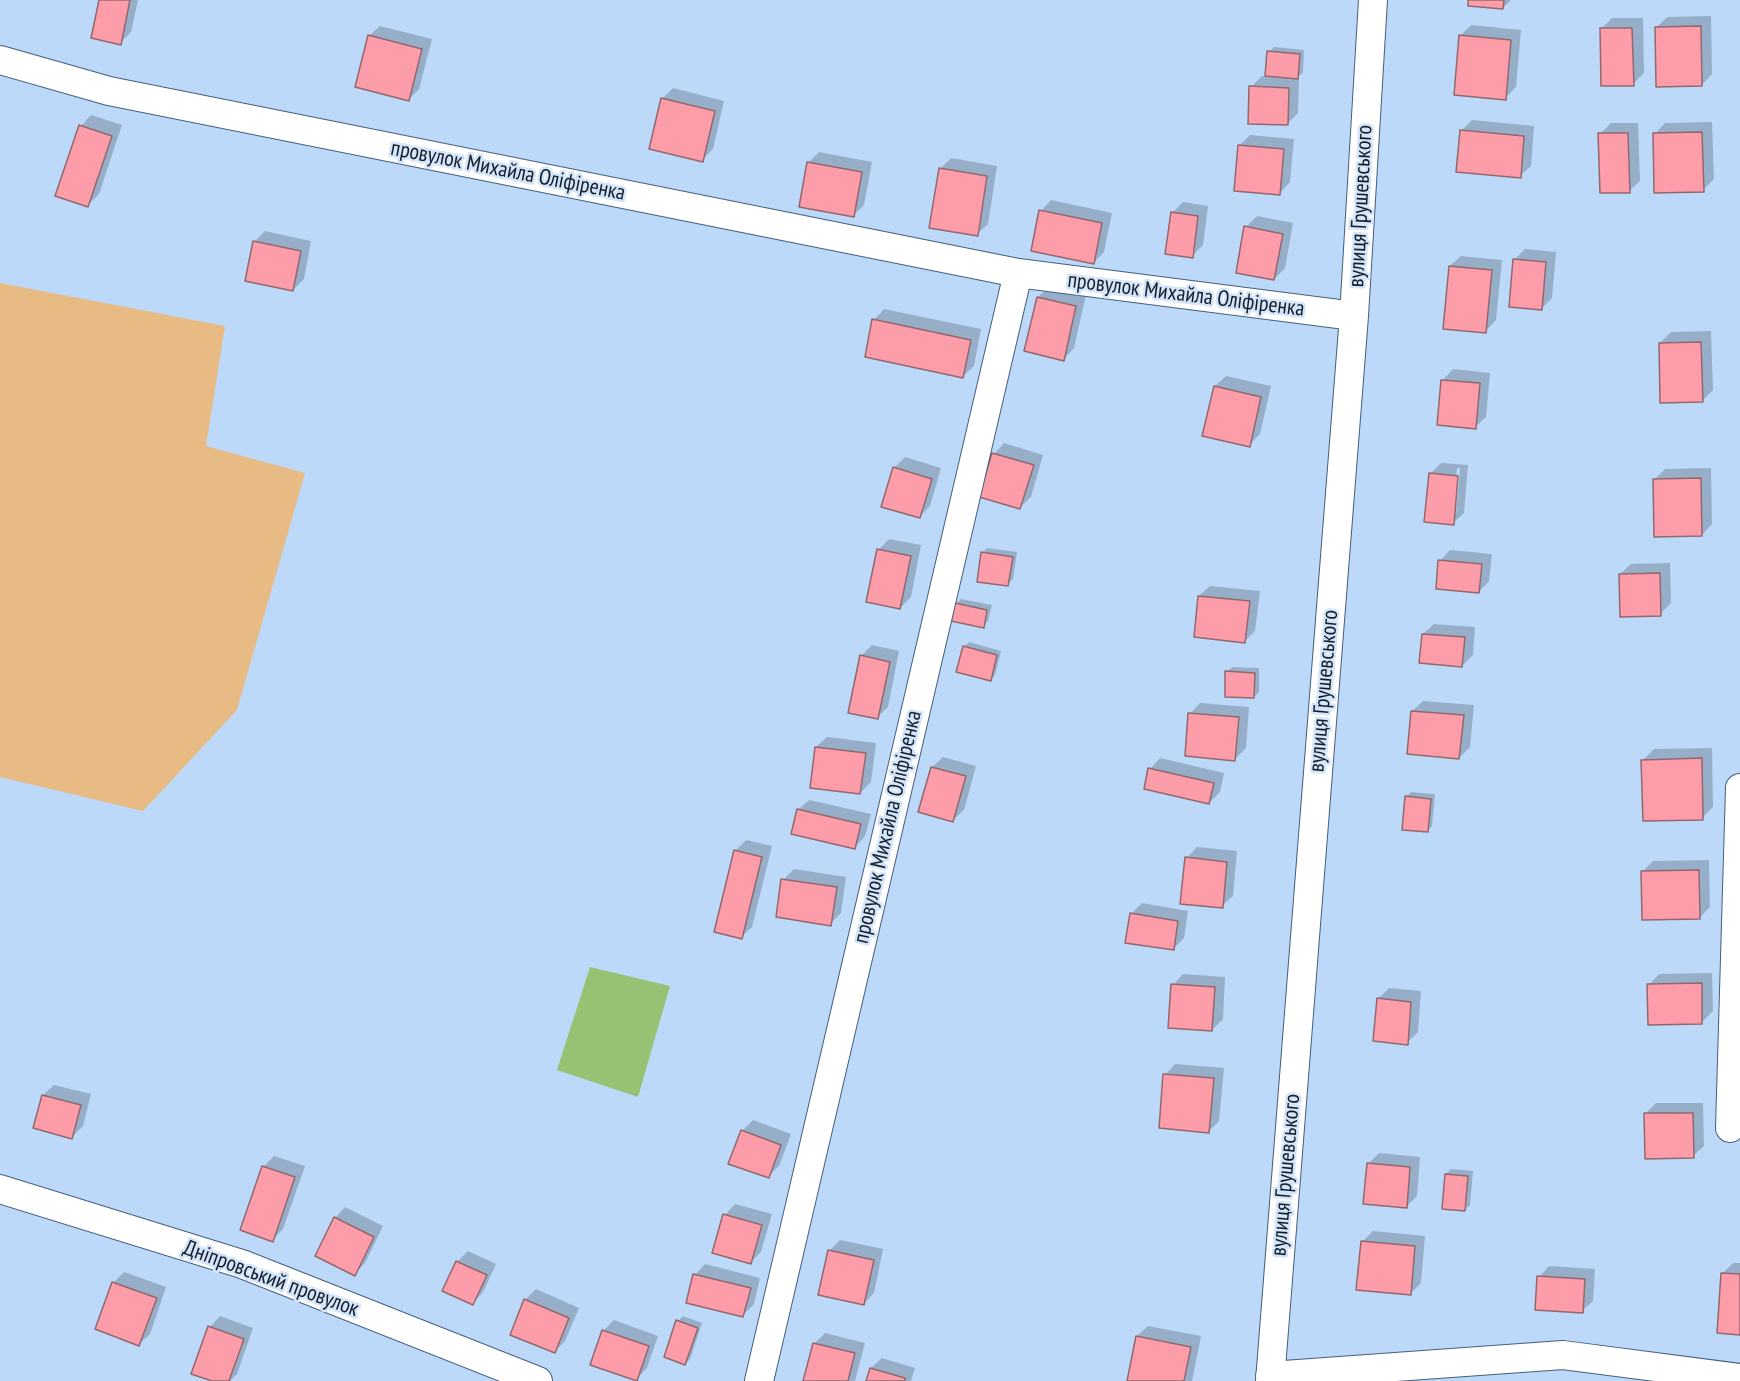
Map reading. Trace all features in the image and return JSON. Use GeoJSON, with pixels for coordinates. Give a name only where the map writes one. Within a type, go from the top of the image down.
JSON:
{"type":"FeatureCollection","features":[{"type":"Feature","properties":{"kind":"street","name":"вулиця Грушевського"},"geometry":{"type":"LineString","coordinates":[[1270,1378],[1354,316],[1372,0]]}},
{"type":"Feature","properties":{"kind":"street","name":"провулок Михайла Оліфіренка"},"geometry":{"type":"LineString","coordinates":[[0,60],[109,92],[1018,273],[1354,316]]}},
{"type":"Feature","properties":{"kind":"street","name":"провулок Михайла Оліфіренка"},"geometry":{"type":"LineString","coordinates":[[759,1381],[1018,273]]}},
{"type":"Feature","properties":{"kind":"street"},"geometry":{"type":"LineString","coordinates":[[1730,1128],[1740,788]]}},
{"type":"Feature","properties":{"kind":"street","name":"Дніпровський провулок"},"geometry":{"type":"LineString","coordinates":[[0,1189],[242,1264],[538,1381]]}},
{"type":"Feature","properties":{"kind":"street"},"geometry":{"type":"LineString","coordinates":[[1270,1378],[1563,1355],[1740,1378]]}},
{"type":"Feature","properties":{"kind":"shaded area"},"geometry":{"type":"Polygon","coordinates":[[[0,283],[225,326],[206,446],[305,473],[237,710],[143,811],[0,777],[0,283]]]}},
{"type":"Feature","properties":{"kind":"shaded area"},"geometry":{"type":"Polygon","coordinates":[[[590,967],[670,986],[638,1097],[557,1070],[590,967]]]}},
{"type":"Feature","properties":{"kind":"building"},"geometry":{"type":"Polygon","coordinates":[[[99,0],[130,0],[121,45],[91,38],[99,0]]]}},
{"type":"Feature","properties":{"kind":"building"},"geometry":{"type":"Polygon","coordinates":[[[1468,0],[1504,0],[1503,9],[1468,6],[1468,0]]]}},
{"type":"Feature","properties":{"kind":"building"},"geometry":{"type":"Polygon","coordinates":[[[1701,26],[1702,86],[1656,87],[1655,27],[1701,26]]]}},
{"type":"Feature","properties":{"kind":"building"},"geometry":{"type":"Polygon","coordinates":[[[1600,28],[1632,28],[1634,86],[1601,86],[1600,28]]]}},
{"type":"Feature","properties":{"kind":"building"},"geometry":{"type":"Polygon","coordinates":[[[368,35],[422,49],[409,101],[355,87],[368,35]]]}},
{"type":"Feature","properties":{"kind":"building"},"geometry":{"type":"Polygon","coordinates":[[[1459,35],[1511,40],[1506,100],[1454,95],[1459,35]]]}},
{"type":"Feature","properties":{"kind":"building"},"geometry":{"type":"Polygon","coordinates":[[[1267,51],[1300,54],[1298,79],[1265,76],[1267,51]]]}},
{"type":"Feature","properties":{"kind":"building"},"geometry":{"type":"Polygon","coordinates":[[[1249,86],[1289,88],[1288,125],[1248,124],[1249,86]]]}},
{"type":"Feature","properties":{"kind":"building"},"geometry":{"type":"Polygon","coordinates":[[[661,98],[715,111],[703,162],[649,149],[661,98]]]}},
{"type":"Feature","properties":{"kind":"building"},"geometry":{"type":"Polygon","coordinates":[[[79,125],[112,136],[88,207],[55,196],[79,125]]]}},
{"type":"Feature","properties":{"kind":"building"},"geometry":{"type":"Polygon","coordinates":[[[1460,130],[1524,136],[1521,178],[1456,172],[1460,130]]]}},
{"type":"Feature","properties":{"kind":"building"},"geometry":{"type":"Polygon","coordinates":[[[1702,132],[1704,192],[1654,193],[1653,133],[1702,132]]]}},
{"type":"Feature","properties":{"kind":"building"},"geometry":{"type":"Polygon","coordinates":[[[1598,133],[1628,133],[1630,193],[1600,193],[1598,133]]]}},
{"type":"Feature","properties":{"kind":"building"},"geometry":{"type":"Polygon","coordinates":[[[1238,145],[1284,149],[1280,195],[1234,191],[1238,145]]]}},
{"type":"Feature","properties":{"kind":"building"},"geometry":{"type":"Polygon","coordinates":[[[807,162],[862,172],[854,217],[799,207],[807,162]]]}},
{"type":"Feature","properties":{"kind":"building"},"geometry":{"type":"Polygon","coordinates":[[[939,168],[987,176],[978,236],[929,228],[939,168]]]}},
{"type":"Feature","properties":{"kind":"building"},"geometry":{"type":"Polygon","coordinates":[[[1039,210],[1102,223],[1094,264],[1031,251],[1039,210]]]}},
{"type":"Feature","properties":{"kind":"building"},"geometry":{"type":"Polygon","coordinates":[[[1171,212],[1198,216],[1193,258],[1165,254],[1171,212]]]}},
{"type":"Feature","properties":{"kind":"building"},"geometry":{"type":"Polygon","coordinates":[[[1244,226],[1283,234],[1274,280],[1236,273],[1244,226]]]}},
{"type":"Feature","properties":{"kind":"building"},"geometry":{"type":"Polygon","coordinates":[[[253,241],[301,251],[293,291],[245,281],[253,241]]]}},
{"type":"Feature","properties":{"kind":"building"},"geometry":{"type":"Polygon","coordinates":[[[1513,259],[1546,262],[1542,310],[1509,307],[1513,259]]]}},
{"type":"Feature","properties":{"kind":"building"},"geometry":{"type":"Polygon","coordinates":[[[1449,266],[1492,270],[1486,333],[1443,329],[1449,266]]]}},
{"type":"Feature","properties":{"kind":"building"},"geometry":{"type":"Polygon","coordinates":[[[1037,297],[1076,306],[1064,361],[1024,351],[1037,297]]]}},
{"type":"Feature","properties":{"kind":"building"},"geometry":{"type":"Polygon","coordinates":[[[872,319],[971,340],[963,378],[865,357],[872,319]]]}},
{"type":"Feature","properties":{"kind":"building"},"geometry":{"type":"Polygon","coordinates":[[[1701,342],[1703,402],[1660,403],[1659,343],[1701,342]]]}},
{"type":"Feature","properties":{"kind":"building"},"geometry":{"type":"Polygon","coordinates":[[[1441,380],[1480,383],[1476,429],[1437,425],[1441,380]]]}},
{"type":"Feature","properties":{"kind":"building"},"geometry":{"type":"Polygon","coordinates":[[[1214,386],[1261,397],[1250,447],[1202,436],[1214,386]]]}},
{"type":"Feature","properties":{"kind":"building"},"geometry":{"type":"Polygon","coordinates":[[[992,453],[1034,465],[1020,509],[979,497],[992,453]]]}},
{"type":"Feature","properties":{"kind":"building"},"geometry":{"type":"Polygon","coordinates":[[[893,467],[932,479],[920,518],[881,507],[893,467]]]}},
{"type":"Feature","properties":{"kind":"building"},"geometry":{"type":"Polygon","coordinates":[[[1429,473],[1458,476],[1454,525],[1424,522],[1429,473]]]}},
{"type":"Feature","properties":{"kind":"building"},"geometry":{"type":"Polygon","coordinates":[[[1701,478],[1702,536],[1654,537],[1653,479],[1701,478]]]}},
{"type":"Feature","properties":{"kind":"building"},"geometry":{"type":"Polygon","coordinates":[[[877,549],[911,556],[900,609],[866,602],[877,549]]]}},
{"type":"Feature","properties":{"kind":"building"},"geometry":{"type":"Polygon","coordinates":[[[981,552],[1013,557],[1008,586],[977,582],[981,552]]]}},
{"type":"Feature","properties":{"kind":"building"},"geometry":{"type":"Polygon","coordinates":[[[1438,560],[1482,564],[1479,593],[1436,589],[1438,560]]]}},
{"type":"Feature","properties":{"kind":"building"},"geometry":{"type":"Polygon","coordinates":[[[1660,573],[1661,616],[1620,617],[1619,574],[1660,573]]]}},
{"type":"Feature","properties":{"kind":"building"},"geometry":{"type":"Polygon","coordinates":[[[1198,596],[1250,601],[1245,643],[1194,637],[1198,596]]]}},
{"type":"Feature","properties":{"kind":"building"},"geometry":{"type":"Polygon","coordinates":[[[955,603],[987,610],[984,628],[951,621],[955,603]]]}},
{"type":"Feature","properties":{"kind":"building"},"geometry":{"type":"Polygon","coordinates":[[[1422,634],[1465,637],[1462,667],[1419,663],[1422,634]]]}},
{"type":"Feature","properties":{"kind":"building"},"geometry":{"type":"Polygon","coordinates":[[[963,646],[997,655],[991,681],[956,672],[963,646]]]}},
{"type":"Feature","properties":{"kind":"building"},"geometry":{"type":"Polygon","coordinates":[[[860,655],[890,662],[878,719],[848,713],[860,655]]]}},
{"type":"Feature","properties":{"kind":"building"},"geometry":{"type":"Polygon","coordinates":[[[1225,671],[1255,673],[1254,698],[1225,697],[1225,671]]]}},
{"type":"Feature","properties":{"kind":"building"},"geometry":{"type":"Polygon","coordinates":[[[1411,711],[1464,715],[1459,759],[1407,754],[1411,711]]]}},
{"type":"Feature","properties":{"kind":"building"},"geometry":{"type":"Polygon","coordinates":[[[1188,713],[1239,717],[1235,761],[1185,756],[1188,713]]]}},
{"type":"Feature","properties":{"kind":"building"},"geometry":{"type":"Polygon","coordinates":[[[815,747],[866,753],[860,794],[810,788],[815,747]]]}},
{"type":"Feature","properties":{"kind":"building"},"geometry":{"type":"Polygon","coordinates":[[[1702,758],[1703,820],[1643,821],[1641,760],[1702,758]]]}},
{"type":"Feature","properties":{"kind":"building"},"geometry":{"type":"Polygon","coordinates":[[[931,767],[966,776],[953,822],[918,812],[931,767]]]}},
{"type":"Feature","properties":{"kind":"building"},"geometry":{"type":"Polygon","coordinates":[[[1148,768],[1214,783],[1209,804],[1144,789],[1148,768]]]}},
{"type":"Feature","properties":{"kind":"building"},"geometry":{"type":"Polygon","coordinates":[[[1405,796],[1431,799],[1428,832],[1402,830],[1405,796]]]}},
{"type":"Feature","properties":{"kind":"building"},"geometry":{"type":"Polygon","coordinates":[[[797,809],[861,824],[855,849],[791,834],[797,809]]]}},
{"type":"Feature","properties":{"kind":"building"},"geometry":{"type":"Polygon","coordinates":[[[734,850],[762,857],[742,939],[714,932],[734,850]]]}},
{"type":"Feature","properties":{"kind":"building"},"geometry":{"type":"Polygon","coordinates":[[[1185,857],[1227,862],[1223,908],[1180,904],[1185,857]]]}},
{"type":"Feature","properties":{"kind":"building"},"geometry":{"type":"Polygon","coordinates":[[[1699,870],[1700,919],[1642,920],[1641,871],[1699,870]]]}},
{"type":"Feature","properties":{"kind":"building"},"geometry":{"type":"Polygon","coordinates":[[[781,879],[837,887],[831,926],[776,917],[781,879]]]}},
{"type":"Feature","properties":{"kind":"building"},"geometry":{"type":"Polygon","coordinates":[[[1130,913],[1178,921],[1174,950],[1125,943],[1130,913]]]}},
{"type":"Feature","properties":{"kind":"building"},"geometry":{"type":"Polygon","coordinates":[[[1702,983],[1702,1024],[1648,1025],[1647,984],[1702,983]]]}},
{"type":"Feature","properties":{"kind":"building"},"geometry":{"type":"Polygon","coordinates":[[[1171,984],[1215,987],[1212,1031],[1168,1028],[1171,984]]]}},
{"type":"Feature","properties":{"kind":"building"},"geometry":{"type":"Polygon","coordinates":[[[1377,998],[1411,1002],[1408,1045],[1373,1041],[1377,998]]]}},
{"type":"Feature","properties":{"kind":"building"},"geometry":{"type":"Polygon","coordinates":[[[1163,1074],[1214,1078],[1209,1133],[1159,1128],[1163,1074]]]}},
{"type":"Feature","properties":{"kind":"building"},"geometry":{"type":"Polygon","coordinates":[[[42,1095],[81,1105],[72,1139],[33,1128],[42,1095]]]}},
{"type":"Feature","properties":{"kind":"building"},"geometry":{"type":"Polygon","coordinates":[[[1644,1113],[1693,1113],[1694,1158],[1645,1159],[1644,1113]]]}},
{"type":"Feature","properties":{"kind":"building"},"geometry":{"type":"Polygon","coordinates":[[[741,1130],[781,1145],[769,1178],[728,1164],[741,1130]]]}},
{"type":"Feature","properties":{"kind":"building"},"geometry":{"type":"Polygon","coordinates":[[[1367,1163],[1410,1167],[1407,1208],[1363,1204],[1367,1163]]]}},
{"type":"Feature","properties":{"kind":"building"},"geometry":{"type":"Polygon","coordinates":[[[262,1166],[295,1177],[273,1242],[240,1230],[262,1166]]]}},
{"type":"Feature","properties":{"kind":"building"},"geometry":{"type":"Polygon","coordinates":[[[1445,1174],[1468,1176],[1465,1211],[1442,1209],[1445,1174]]]}},
{"type":"Feature","properties":{"kind":"building"},"geometry":{"type":"Polygon","coordinates":[[[723,1214],[762,1225],[751,1264],[712,1253],[723,1214]]]}},
{"type":"Feature","properties":{"kind":"building"},"geometry":{"type":"Polygon","coordinates":[[[334,1217],[374,1237],[355,1276],[315,1256],[334,1217]]]}},
{"type":"Feature","properties":{"kind":"building"},"geometry":{"type":"Polygon","coordinates":[[[1361,1241],[1415,1246],[1411,1295],[1356,1290],[1361,1241]]]}},
{"type":"Feature","properties":{"kind":"building"},"geometry":{"type":"Polygon","coordinates":[[[828,1250],[874,1260],[864,1305],[818,1295],[828,1250]]]}},
{"type":"Feature","properties":{"kind":"building"},"geometry":{"type":"Polygon","coordinates":[[[456,1261],[487,1275],[473,1305],[442,1291],[456,1261]]]}},
{"type":"Feature","properties":{"kind":"building"},"geometry":{"type":"Polygon","coordinates":[[[1721,1273],[1740,1274],[1740,1335],[1717,1333],[1721,1273]]]}},
{"type":"Feature","properties":{"kind":"building"},"geometry":{"type":"Polygon","coordinates":[[[693,1274],[751,1288],[743,1317],[686,1303],[693,1274]]]}},
{"type":"Feature","properties":{"kind":"building"},"geometry":{"type":"Polygon","coordinates":[[[1537,1276],[1585,1279],[1583,1313],[1535,1310],[1537,1276]]]}},
{"type":"Feature","properties":{"kind":"building"},"geometry":{"type":"Polygon","coordinates":[[[112,1282],[157,1298],[139,1346],[95,1329],[112,1282]]]}},
{"type":"Feature","properties":{"kind":"building"},"geometry":{"type":"Polygon","coordinates":[[[524,1299],[569,1318],[555,1353],[510,1335],[524,1299]]]}},
{"type":"Feature","properties":{"kind":"building"},"geometry":{"type":"Polygon","coordinates":[[[676,1320],[698,1328],[685,1365],[664,1357],[676,1320]]]}},
{"type":"Feature","properties":{"kind":"building"},"geometry":{"type":"Polygon","coordinates":[[[208,1326],[244,1339],[229,1381],[212,1381],[191,1374],[208,1326]]]}},
{"type":"Feature","properties":{"kind":"building"},"geometry":{"type":"Polygon","coordinates":[[[602,1330],[649,1346],[637,1381],[590,1365],[602,1330]]]}},
{"type":"Feature","properties":{"kind":"building"},"geometry":{"type":"Polygon","coordinates":[[[1136,1336],[1191,1347],[1184,1381],[1127,1381],[1136,1336]]]}},
{"type":"Feature","properties":{"kind":"building"},"geometry":{"type":"Polygon","coordinates":[[[813,1343],[855,1353],[848,1381],[803,1381],[813,1343]]]}},
{"type":"Feature","properties":{"kind":"building"},"geometry":{"type":"Polygon","coordinates":[[[870,1368],[905,1378],[905,1381],[866,1381],[870,1368]]]}}]}
